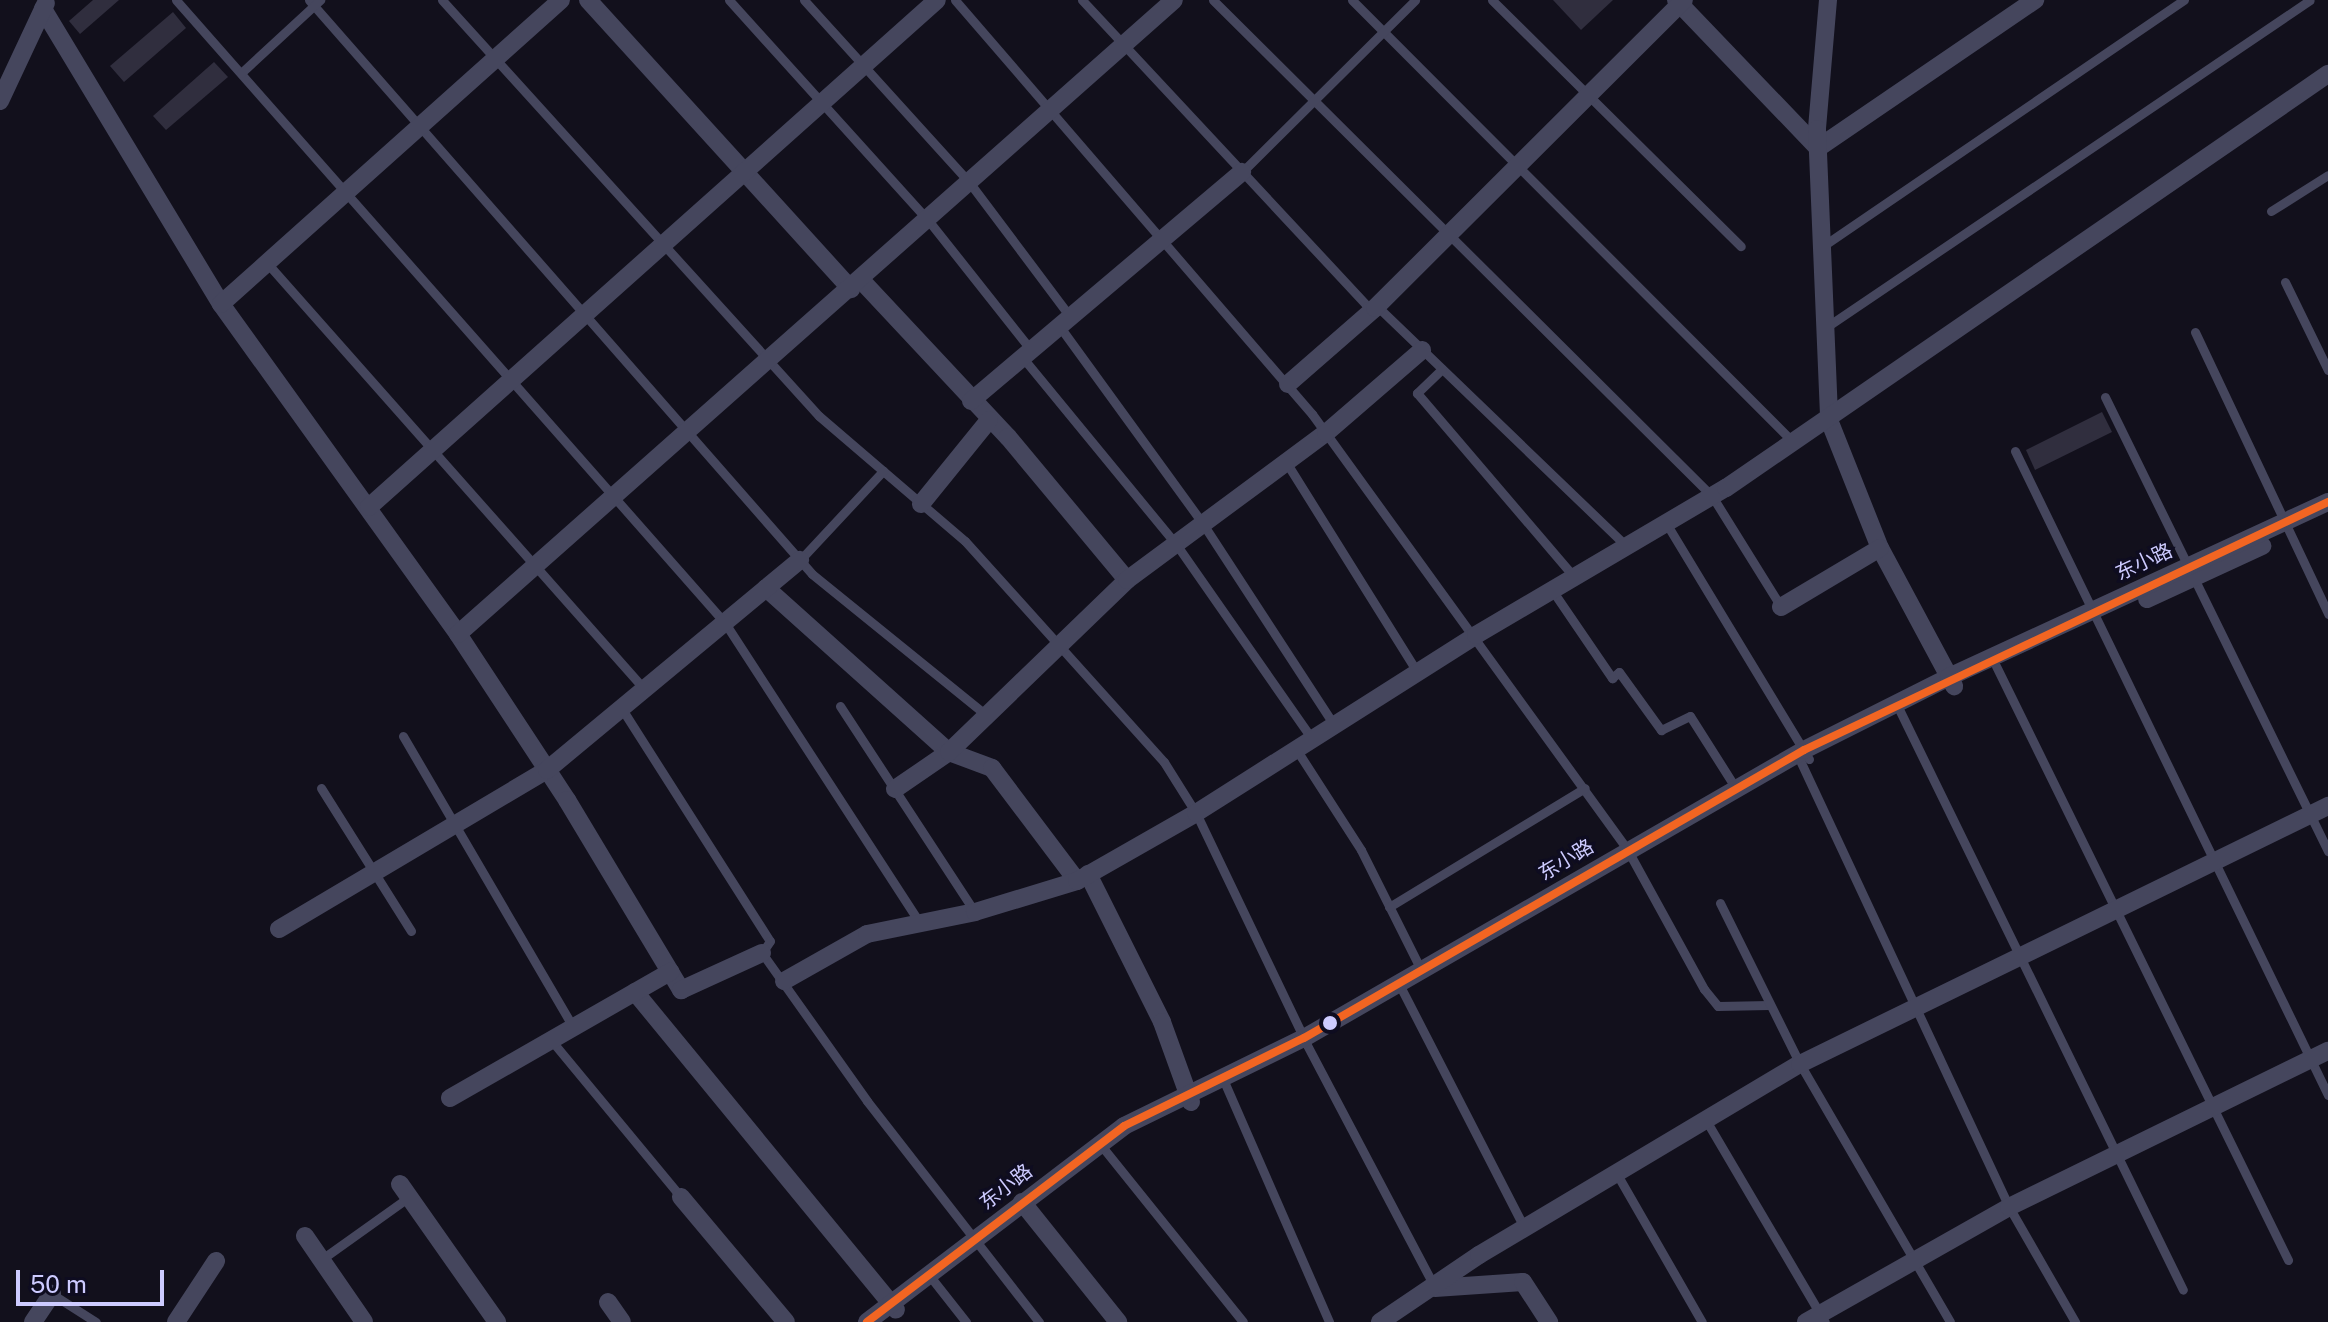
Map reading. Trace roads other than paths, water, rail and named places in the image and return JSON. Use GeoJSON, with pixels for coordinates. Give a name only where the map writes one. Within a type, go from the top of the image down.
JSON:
{"type":"FeatureCollection","features":[{"type":"Feature","properties":{"kind":"street"},"geometry":{"type":"LineString","coordinates":[[221,304],[561,0]]}},
{"type":"Feature","properties":{"kind":"street"},"geometry":{"type":"LineString","coordinates":[[588,0],[742,174],[856,284],[989,420],[1127,580]]}},
{"type":"Feature","properties":{"kind":"street"},"geometry":{"type":"LineString","coordinates":[[369,507],[937,0]]}},
{"type":"Feature","properties":{"kind":"street"},"geometry":{"type":"LineString","coordinates":[[458,634],[769,362],[1174,0]]}},
{"type":"Feature","properties":{"kind":"street"},"geometry":{"type":"LineString","coordinates":[[1828,0],[1818,148],[1822,330],[1829,420],[1880,548],[1951,681]]}},
{"type":"Feature","properties":{"kind":"street"},"geometry":{"type":"LineString","coordinates":[[1818,148],[2035,0]]}},
{"type":"Feature","properties":{"kind":"street"},"geometry":{"type":"LineString","coordinates":[[1288,384],[1375,308],[1590,95],[1680,1],[1818,148]]}},
{"type":"Feature","properties":{"kind":"street"},"geometry":{"type":"LineString","coordinates":[[0,101],[45,4]]}},
{"type":"Feature","properties":{"kind":"street"},"geometry":{"type":"LineString","coordinates":[[45,4],[221,304],[458,634],[547,770],[681,990],[762,953]]}},
{"type":"Feature","properties":{"kind":"street"},"geometry":{"type":"LineString","coordinates":[[784,981],[867,934],[975,912],[1082,878],[1196,813],[1476,635],[1712,496],[1794,443],[2328,74]]}},
{"type":"Feature","properties":{"kind":"street"},"geometry":{"type":"LineString","coordinates":[[971,401],[1242,172]]}},
{"type":"Feature","properties":{"kind":"street"},"geometry":{"type":"LineString","coordinates":[[895,789],[949,752],[1127,580],[1326,433],[1422,350]]}},
{"type":"Feature","properties":{"kind":"street"},"geometry":{"type":"LineString","coordinates":[[921,504],[989,420]]}},
{"type":"Feature","properties":{"kind":"street","name":"东小路"},"geometry":{"type":"LineString","coordinates":[[2287,528],[2328,502]]}},
{"type":"Feature","properties":{"kind":"street","name":"东小路"},"geometry":{"type":"LineString","coordinates":[[872,1321],[1101,1146],[1306,1041],[1739,792],[1951,681],[2287,528],[2328,514]]}},
{"type":"Feature","properties":{"kind":"street"},"geometry":{"type":"LineString","coordinates":[[1781,607],[1880,548]]}},
{"type":"Feature","properties":{"kind":"street"},"geometry":{"type":"LineString","coordinates":[[279,929],[376,875],[547,770],[800,560]]}},
{"type":"Feature","properties":{"kind":"street"},"geometry":{"type":"LineString","coordinates":[[766,588],[949,752],[992,768],[1082,878],[1162,1022],[1190,1099]]}},
{"type":"Feature","properties":{"kind":"street","name":"东小路"},"geometry":{"type":"LineString","coordinates":[[1951,681],[1996,666],[2092,616]]}},
{"type":"Feature","properties":{"kind":"street"},"geometry":{"type":"LineString","coordinates":[[1385,1321],[1525,1229],[1618,1176],[1800,1064],[1915,1005],[2328,806]]}},
{"type":"Feature","properties":{"kind":"street"},"geometry":{"type":"LineString","coordinates":[[450,1098],[670,972]]}},
{"type":"Feature","properties":{"kind":"street"},"geometry":{"type":"LineString","coordinates":[[635,992],[893,1307]]}},
{"type":"Feature","properties":{"kind":"street"},"geometry":{"type":"LineString","coordinates":[[1817,1319],[1913,1260],[2009,1207],[2328,1051]]}},
{"type":"Feature","properties":{"kind":"street"},"geometry":{"type":"LineString","coordinates":[[404,1190],[497,1322]]}},
{"type":"Feature","properties":{"kind":"street"},"geometry":{"type":"LineString","coordinates":[[681,1197],[786,1322]]}},
{"type":"Feature","properties":{"kind":"street"},"geometry":{"type":"LineString","coordinates":[[1024,1205],[1118,1322]]}},
{"type":"Feature","properties":{"kind":"street"},"geometry":{"type":"LineString","coordinates":[[305,1236],[364,1322]]}},
{"type":"Feature","properties":{"kind":"street"},"geometry":{"type":"LineString","coordinates":[[176,1322],[216,1261]]}},
{"type":"Feature","properties":{"kind":"street"},"geometry":{"type":"LineString","coordinates":[[1435,1288],[1523,1282],[1549,1322]]}},
{"type":"Feature","properties":{"kind":"street"},"geometry":{"type":"LineString","coordinates":[[33,1322],[52,1294]]}},
{"type":"Feature","properties":{"kind":"street"},"geometry":{"type":"LineString","coordinates":[[608,1302],[622,1322]]}},
{"type":"Feature","properties":{"kind":"lane"},"geometry":{"type":"LineString","coordinates":[[176,0],[725,623],[920,923]]}},
{"type":"Feature","properties":{"kind":"lane"},"geometry":{"type":"LineString","coordinates":[[442,0],[661,246],[819,416],[965,541],[1164,762],[1196,813],[1306,1041],[1435,1288]]}},
{"type":"Feature","properties":{"kind":"lane"},"geometry":{"type":"LineString","coordinates":[[729,0],[928,220],[1027,354],[1176,544],[1304,744],[1423,975]]}},
{"type":"Feature","properties":{"kind":"lane"},"geometry":{"type":"LineString","coordinates":[[804,0],[969,182],[1203,524],[1334,725]]}},
{"type":"Feature","properties":{"kind":"lane"},"geometry":{"type":"LineString","coordinates":[[955,0],[1052,107],[1288,384],[1326,433],[1476,635],[1630,853],[1704,989],[1718,1006],[1769,1005]]}},
{"type":"Feature","properties":{"kind":"lane"},"geometry":{"type":"LineString","coordinates":[[1082,0],[1242,172],[1375,308],[1626,546]]}},
{"type":"Feature","properties":{"kind":"lane"},"geometry":{"type":"LineString","coordinates":[[1213,0],[1712,496],[1781,607]]}},
{"type":"Feature","properties":{"kind":"lane"},"geometry":{"type":"LineString","coordinates":[[1352,0],[1794,443]]}},
{"type":"Feature","properties":{"kind":"lane"},"geometry":{"type":"LineString","coordinates":[[1242,172],[1415,0]]}},
{"type":"Feature","properties":{"kind":"lane"},"geometry":{"type":"LineString","coordinates":[[1492,0],[1741,246]]}},
{"type":"Feature","properties":{"kind":"lane"},"geometry":{"type":"LineString","coordinates":[[1820,248],[2184,0]]}},
{"type":"Feature","properties":{"kind":"lane"},"geometry":{"type":"LineString","coordinates":[[1822,330],[2310,0]]}},
{"type":"Feature","properties":{"kind":"lane"},"geometry":{"type":"LineString","coordinates":[[241,73],[314,2],[800,560],[986,715]]}},
{"type":"Feature","properties":{"kind":"lane"},"geometry":{"type":"LineString","coordinates":[[2271,211],[2328,175]]}},
{"type":"Feature","properties":{"kind":"lane"},"geometry":{"type":"LineString","coordinates":[[267,263],[538,565],[645,690]]}},
{"type":"Feature","properties":{"kind":"lane"},"geometry":{"type":"LineString","coordinates":[[2285,282],[2328,370]]}},
{"type":"Feature","properties":{"kind":"lane"},"geometry":{"type":"LineString","coordinates":[[2195,332],[2328,614]]}},
{"type":"Feature","properties":{"kind":"lane"},"geometry":{"type":"LineString","coordinates":[[1442,369],[1417,393],[1574,577]]}},
{"type":"Feature","properties":{"kind":"lane"},"geometry":{"type":"LineString","coordinates":[[2105,397],[2328,851]]}},
{"type":"Feature","properties":{"kind":"lane"},"geometry":{"type":"LineString","coordinates":[[2015,451],[2211,864],[2328,1095]]}},
{"type":"Feature","properties":{"kind":"lane"},"geometry":{"type":"LineString","coordinates":[[1286,462],[1417,672]]}},
{"type":"Feature","properties":{"kind":"lane"},"geometry":{"type":"LineString","coordinates":[[800,560],[883,471]]}},
{"type":"Feature","properties":{"kind":"lane"},"geometry":{"type":"LineString","coordinates":[[1666,523],[1803,757],[2009,1207],[2075,1322]]}},
{"type":"Feature","properties":{"kind":"lane"},"geometry":{"type":"LineString","coordinates":[[1552,590],[1612,678],[1619,672],[1661,730],[1690,716],[1739,792]]}},
{"type":"Feature","properties":{"kind":"lane"},"geometry":{"type":"LineString","coordinates":[[1996,666],[2118,907],[2288,1260]]}},
{"type":"Feature","properties":{"kind":"lane"},"geometry":{"type":"LineString","coordinates":[[840,706],[975,912]]}},
{"type":"Feature","properties":{"kind":"lane"},"geometry":{"type":"LineString","coordinates":[[1900,708],[2016,956],[2183,1290]]}},
{"type":"Feature","properties":{"kind":"lane"},"geometry":{"type":"LineString","coordinates":[[622,709],[770,941],[762,953],[867,1101],[1039,1322]]}},
{"type":"Feature","properties":{"kind":"lane"},"geometry":{"type":"LineString","coordinates":[[403,736],[573,1027]]}},
{"type":"Feature","properties":{"kind":"lane"},"geometry":{"type":"LineString","coordinates":[[321,788],[411,931]]}},
{"type":"Feature","properties":{"kind":"lane"},"geometry":{"type":"LineString","coordinates":[[1389,907],[1585,788]]}},
{"type":"Feature","properties":{"kind":"lane"},"geometry":{"type":"LineString","coordinates":[[1720,903],[1800,1064],[1950,1322]]}},
{"type":"Feature","properties":{"kind":"lane"},"geometry":{"type":"LineString","coordinates":[[1401,988],[1525,1229]]}},
{"type":"Feature","properties":{"kind":"lane"},"geometry":{"type":"LineString","coordinates":[[551,1040],[681,1197]]}},
{"type":"Feature","properties":{"kind":"lane"},"geometry":{"type":"LineString","coordinates":[[1225,1082],[1329,1322]]}},
{"type":"Feature","properties":{"kind":"lane"},"geometry":{"type":"LineString","coordinates":[[1707,1122],[1817,1319]]}},
{"type":"Feature","properties":{"kind":"lane"},"geometry":{"type":"LineString","coordinates":[[1101,1146],[1243,1322]]}},
{"type":"Feature","properties":{"kind":"lane"},"geometry":{"type":"LineString","coordinates":[[1618,1176],[1702,1322]]}},
{"type":"Feature","properties":{"kind":"lane"},"geometry":{"type":"LineString","coordinates":[[322,1259],[404,1190]]}},
{"type":"Feature","properties":{"kind":"lane"},"geometry":{"type":"LineString","coordinates":[[931,1278],[966,1322]]}},
{"type":"Feature","properties":{"kind":"lane"},"geometry":{"type":"LineString","coordinates":[[52,1294],[96,1322]]}}]}
